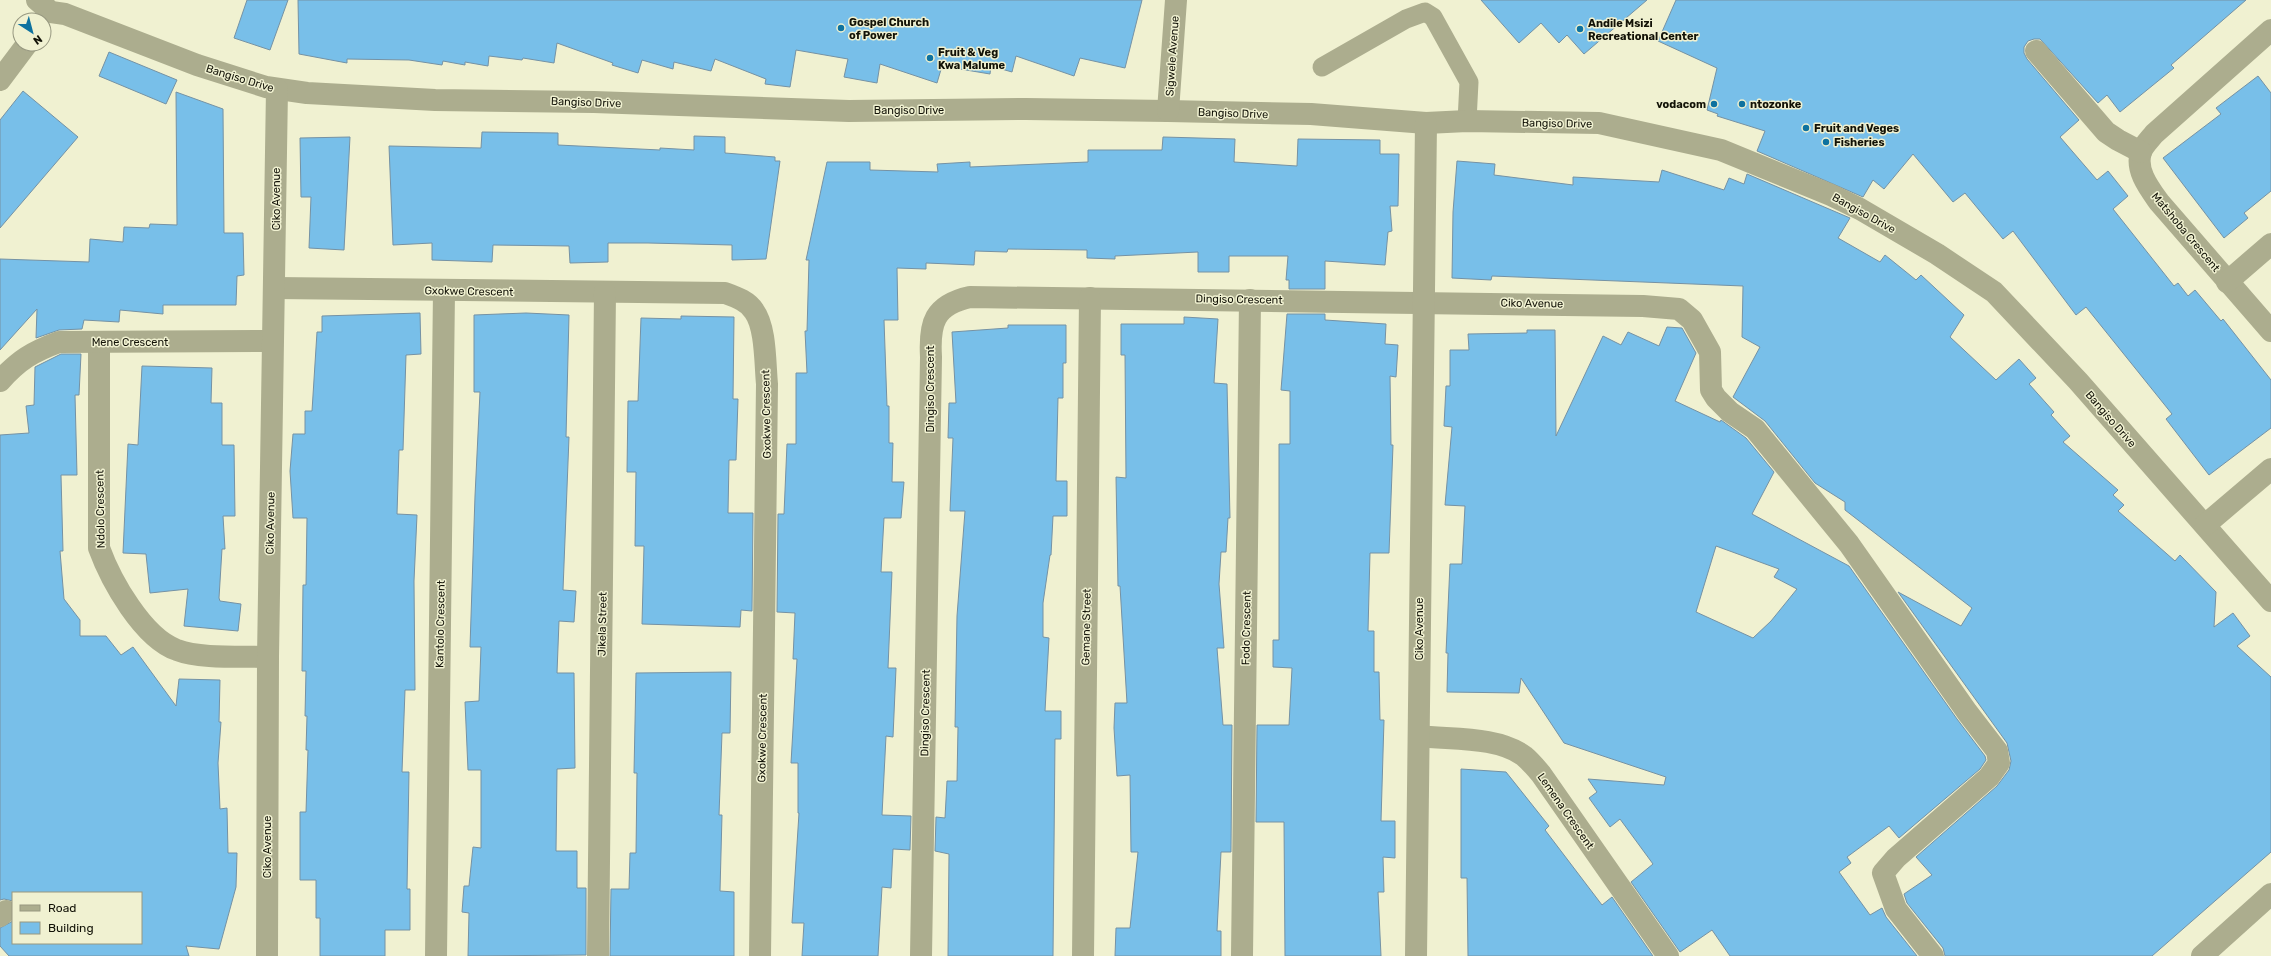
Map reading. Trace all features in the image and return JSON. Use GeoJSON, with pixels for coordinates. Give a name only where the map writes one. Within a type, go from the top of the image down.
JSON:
{"type":"FeatureCollection","features":[{"type":"Feature","properties":{"kind":"street","name":"Sigwele Avenue"},"geometry":{"type":"LineString","coordinates":[[1168,111],[1176,0]]}},
{"type":"Feature","properties":{"kind":"street","name":"Bangiso Drive"},"geometry":{"type":"LineString","coordinates":[[44,11],[65,14],[181,59],[277,89],[307,93],[435,100],[586,102],[849,111],[1026,109],[1168,111],[1310,114],[1426,123],[1467,121],[1598,124],[1688,141],[1721,150],[1831,194],[1860,209],[1937,254],[1994,292],[2078,381],[2271,601]]}},
{"type":"Feature","properties":{"kind":"street"},"geometry":{"type":"LineString","coordinates":[[2036,51],[2106,132],[2141,152],[2154,134],[2271,30]]}},
{"type":"Feature","properties":{"kind":"street"},"geometry":{"type":"LineString","coordinates":[[0,80],[21,52]]}},
{"type":"Feature","properties":{"kind":"street","name":"Ciko Avenue"},"geometry":{"type":"LineString","coordinates":[[267,956],[268,657],[277,89]]}},
{"type":"Feature","properties":{"kind":"street","name":"Ciko Avenue"},"geometry":{"type":"LineString","coordinates":[[1416,956],[1422,301],[1426,123]]}},
{"type":"Feature","properties":{"kind":"street","name":"Matshoba Crescent"},"geometry":{"type":"LineString","coordinates":[[2141,152],[2140,165],[2145,182],[2159,202],[2271,331]]}},
{"type":"Feature","properties":{"kind":"street"},"geometry":{"type":"LineString","coordinates":[[2227,282],[2271,244]]}},
{"type":"Feature","properties":{"kind":"street","name":"Gxokwe Crescent"},"geometry":{"type":"LineString","coordinates":[[275,288],[725,294],[738,297],[754,310],[759,322],[767,384],[760,956]]}},
{"type":"Feature","properties":{"kind":"street","name":"Kantolo Crescent"},"geometry":{"type":"LineString","coordinates":[[436,956],[444,291]]}},
{"type":"Feature","properties":{"kind":"street","name":"Jikela Street"},"geometry":{"type":"LineString","coordinates":[[598,956],[605,292]]}},
{"type":"Feature","properties":{"kind":"street","name":"Dingiso Crescent"},"geometry":{"type":"LineString","coordinates":[[921,956],[930,372],[929,333],[935,319],[944,307],[963,298],[1422,301]]}},
{"type":"Feature","properties":{"kind":"street","name":"Gemane Street"},"geometry":{"type":"LineString","coordinates":[[1083,956],[1090,298]]}},
{"type":"Feature","properties":{"kind":"street","name":"Fodo Crescent"},"geometry":{"type":"LineString","coordinates":[[1242,956],[1250,300]]}},
{"type":"Feature","properties":{"kind":"street","name":"Ciko Avenue"},"geometry":{"type":"LineString","coordinates":[[1422,301],[1643,306],[1679,309],[1692,320],[1710,352],[1711,390],[1716,398],[1730,412],[1755,429],[1826,516],[1997,751],[2000,758],[1999,763],[1989,777],[1896,858],[1883,873],[1896,909],[1933,956]]}},
{"type":"Feature","properties":{"kind":"street","name":"Mene Crescent"},"geometry":{"type":"LineString","coordinates":[[0,381],[17,362],[35,351],[59,342],[272,341]]}},
{"type":"Feature","properties":{"kind":"street","name":"Ndolo Crescent"},"geometry":{"type":"LineString","coordinates":[[99,342],[100,548],[106,568],[121,593],[147,628],[164,643],[177,650],[195,654],[268,657]]}},
{"type":"Feature","properties":{"kind":"street"},"geometry":{"type":"LineString","coordinates":[[2205,525],[2271,469]]}},
{"type":"Feature","properties":{"kind":"street","name":"Lemena Crescent"},"geometry":{"type":"LineString","coordinates":[[1419,736],[1488,742],[1507,747],[1524,756],[1541,774],[1668,956]]}},
{"type":"Feature","properties":{"kind":"street"},"geometry":{"type":"LineString","coordinates":[[2202,956],[2271,894]]}},
{"type":"Feature","properties":{"kind":"lane"},"geometry":{"type":"LineString","coordinates":[[1322,67],[1406,19],[1425,12],[1433,17],[1469,82],[1467,121]]}},
{"type":"Feature","properties":{"kind":"building"},"geometry":{"type":"Polygon","coordinates":[[[247,0],[288,0],[270,50],[234,38],[247,0]]]}},
{"type":"Feature","properties":{"kind":"building"},"geometry":{"type":"Polygon","coordinates":[[[298,0],[1142,0],[1125,68],[1080,58],[1074,76],[1016,56],[1012,72],[991,66],[990,74],[942,66],[937,83],[880,64],[877,83],[844,77],[848,59],[796,50],[790,87],[765,84],[766,79],[715,59],[711,71],[674,62],[673,69],[642,60],[638,73],[612,65],[613,63],[557,43],[554,63],[523,58],[522,60],[489,56],[488,66],[465,62],[465,65],[443,61],[442,65],[409,60],[347,59],[347,63],[299,54],[298,0]]]}},
{"type":"Feature","properties":{"kind":"building","name":"Andile Msizi Recreational Center"},"geometry":{"type":"Polygon","coordinates":[[[1481,0],[1647,0],[1584,54],[1567,35],[1559,43],[1541,23],[1519,43],[1481,0]]]}},
{"type":"Feature","properties":{"kind":"building"},"geometry":{"type":"Polygon","coordinates":[[[1676,0],[2246,0],[2171,65],[2174,68],[2120,112],[2107,95],[2098,103],[2040,39],[2028,41],[2024,47],[2024,53],[2027,59],[2079,120],[2060,137],[2097,180],[2108,171],[2128,196],[2113,209],[2174,286],[2178,283],[2188,296],[2195,290],[2221,321],[2223,319],[2271,380],[2271,428],[2209,475],[2166,419],[2172,414],[2086,307],[2076,315],[2013,231],[2003,239],[1965,193],[1953,202],[1913,154],[1884,189],[1873,180],[1863,197],[1757,151],[1765,131],[1717,116],[1718,114],[1707,110],[1717,68],[1658,41],[1676,0]]]}},
{"type":"Feature","properties":{"kind":"building"},"geometry":{"type":"Polygon","coordinates":[[[109,52],[177,80],[166,104],[99,76],[109,52]]]}},
{"type":"Feature","properties":{"kind":"building"},"geometry":{"type":"Polygon","coordinates":[[[2258,76],[2271,93],[2271,191],[2244,213],[2248,218],[2224,238],[2163,158],[2221,114],[2216,108],[2258,76]]]}},
{"type":"Feature","properties":{"kind":"building"},"geometry":{"type":"Polygon","coordinates":[[[23,91],[78,137],[0,228],[0,120],[23,91]]]}},
{"type":"Feature","properties":{"kind":"building"},"geometry":{"type":"Polygon","coordinates":[[[176,92],[223,109],[224,233],[243,233],[244,275],[237,276],[236,305],[163,305],[163,314],[120,310],[119,322],[84,320],[82,329],[59,330],[36,338],[37,309],[0,350],[0,259],[89,262],[90,239],[123,242],[124,227],[149,228],[150,224],[177,225],[176,92]]]}},
{"type":"Feature","properties":{"kind":"building"},"geometry":{"type":"Polygon","coordinates":[[[482,132],[558,133],[558,145],[660,150],[660,148],[694,150],[694,136],[725,137],[725,153],[775,157],[775,161],[780,161],[766,259],[732,260],[732,245],[608,243],[608,262],[570,263],[569,246],[493,245],[492,262],[432,260],[432,243],[393,245],[389,146],[481,148],[482,132]]]}},
{"type":"Feature","properties":{"kind":"building"},"geometry":{"type":"Polygon","coordinates":[[[350,137],[344,250],[309,248],[311,197],[301,197],[300,138],[350,137]]]}},
{"type":"Feature","properties":{"kind":"building"},"geometry":{"type":"Polygon","coordinates":[[[1163,137],[1235,139],[1234,162],[1297,166],[1298,139],[1380,140],[1380,154],[1399,154],[1398,206],[1390,206],[1392,231],[1388,232],[1385,265],[1325,261],[1325,289],[1289,289],[1289,280],[1286,280],[1288,256],[1229,256],[1229,272],[1198,272],[1198,252],[1115,256],[1115,259],[1087,258],[1087,250],[1008,249],[1007,252],[975,251],[974,265],[926,263],[926,269],[897,268],[898,320],[884,320],[887,406],[889,406],[889,443],[893,443],[892,482],[904,482],[901,518],[884,518],[881,572],[892,572],[888,668],[896,668],[893,737],[886,736],[882,815],[911,816],[910,850],[893,849],[891,888],[882,887],[878,956],[802,956],[804,923],[792,923],[799,813],[798,763],[791,763],[797,659],[793,659],[795,613],[777,612],[778,514],[784,514],[787,444],[796,444],[796,373],[807,373],[805,331],[807,331],[809,260],[806,260],[827,162],[870,162],[870,170],[938,172],[937,164],[970,162],[970,167],[1088,162],[1088,150],[1162,150],[1163,137]]]}},
{"type":"Feature","properties":{"kind":"building"},"geometry":{"type":"Polygon","coordinates":[[[1457,161],[1495,164],[1494,175],[1573,185],[1573,177],[1659,182],[1662,170],[1724,190],[1729,178],[1744,184],[1747,174],[1850,218],[1838,238],[1880,262],[1885,255],[1916,280],[1921,275],[1964,315],[1950,337],[1996,380],[2019,359],[2036,378],[2029,384],[2054,412],[2051,415],[2070,436],[2063,442],[2118,490],[2113,495],[2124,505],[2118,511],[2175,561],[2180,555],[2216,592],[2214,627],[2233,613],[2250,636],[2237,646],[2271,677],[2271,852],[2152,956],[1945,956],[1943,948],[1907,903],[1904,894],[1932,875],[1916,857],[1997,786],[2009,770],[2011,761],[2007,743],[1898,592],[1961,626],[1972,608],[1845,510],[1845,502],[1815,483],[1765,421],[1733,397],[1760,347],[1742,337],[1743,286],[1492,276],[1491,280],[1452,278],[1453,212],[1457,161]]]}},
{"type":"Feature","properties":{"kind":"building"},"geometry":{"type":"Polygon","coordinates":[[[420,313],[421,354],[406,355],[403,450],[399,450],[397,514],[417,515],[414,581],[415,690],[405,690],[402,772],[409,772],[407,889],[410,889],[410,930],[385,930],[385,956],[320,956],[320,918],[316,918],[316,880],[300,880],[300,812],[306,812],[308,750],[306,750],[307,716],[305,716],[306,671],[302,671],[303,585],[306,585],[307,518],[293,518],[290,471],[293,434],[305,434],[305,411],[312,411],[317,332],[322,332],[322,316],[420,313]]]}},
{"type":"Feature","properties":{"kind":"building"},"geometry":{"type":"Polygon","coordinates":[[[526,313],[569,315],[566,437],[569,437],[563,590],[576,591],[574,622],[559,621],[557,673],[574,673],[575,768],[557,769],[556,851],[577,851],[577,888],[586,888],[586,955],[468,956],[469,913],[462,912],[464,886],[469,886],[473,847],[481,848],[481,770],[468,770],[465,702],[479,701],[481,647],[470,647],[480,392],[474,392],[474,315],[526,313]]]}},
{"type":"Feature","properties":{"kind":"building"},"geometry":{"type":"Polygon","coordinates":[[[1287,314],[1325,314],[1325,320],[1386,324],[1385,344],[1398,345],[1396,377],[1390,376],[1391,445],[1393,445],[1389,553],[1370,553],[1368,631],[1374,631],[1374,672],[1379,672],[1380,720],[1384,720],[1381,821],[1395,821],[1395,858],[1383,857],[1384,892],[1378,892],[1381,956],[1285,956],[1284,822],[1256,822],[1257,725],[1289,725],[1292,668],[1273,667],[1273,640],[1279,640],[1279,444],[1290,444],[1290,391],[1281,390],[1287,314]]]}},
{"type":"Feature","properties":{"kind":"building"},"geometry":{"type":"Polygon","coordinates":[[[681,316],[734,317],[733,399],[738,399],[736,460],[729,460],[728,513],[753,513],[752,611],[741,610],[740,627],[642,624],[644,546],[635,546],[636,472],[627,472],[628,401],[638,401],[641,318],[681,319],[681,316]]]}},
{"type":"Feature","properties":{"kind":"building"},"geometry":{"type":"Polygon","coordinates":[[[1184,317],[1218,319],[1214,383],[1227,384],[1230,518],[1228,518],[1226,552],[1221,552],[1219,584],[1224,648],[1217,648],[1223,725],[1232,725],[1231,852],[1221,852],[1217,931],[1221,931],[1221,956],[1115,956],[1116,928],[1130,928],[1138,852],[1131,852],[1130,775],[1117,776],[1114,728],[1115,703],[1127,703],[1120,586],[1118,586],[1116,477],[1126,478],[1125,355],[1121,355],[1121,324],[1184,324],[1184,317]]]}},
{"type":"Feature","properties":{"kind":"building"},"geometry":{"type":"Polygon","coordinates":[[[1008,325],[1066,325],[1066,363],[1063,363],[1063,398],[1058,398],[1056,481],[1067,481],[1067,516],[1053,516],[1051,555],[1043,603],[1043,637],[1049,638],[1045,711],[1061,711],[1061,739],[1055,739],[1053,956],[948,956],[949,854],[935,851],[936,817],[945,818],[947,781],[957,781],[958,727],[955,727],[957,616],[965,511],[950,511],[953,438],[948,438],[949,403],[956,403],[952,332],[1008,328],[1008,325]]]}},
{"type":"Feature","properties":{"kind":"building"},"geometry":{"type":"Polygon","coordinates":[[[1667,327],[1682,328],[1696,353],[1675,401],[1720,422],[1721,420],[1746,438],[1774,472],[1752,514],[1849,566],[1957,719],[1985,756],[1986,760],[1980,769],[1899,838],[1889,826],[1847,857],[1851,863],[1839,872],[1870,915],[1882,908],[1886,917],[1917,956],[1730,956],[1712,930],[1680,952],[1631,882],[1653,864],[1620,819],[1610,827],[1589,798],[1597,792],[1588,779],[1664,785],[1666,777],[1564,743],[1521,678],[1519,693],[1447,692],[1448,653],[1446,653],[1450,564],[1462,564],[1465,506],[1445,505],[1452,427],[1444,426],[1446,386],[1450,386],[1450,350],[1469,350],[1468,334],[1527,333],[1527,330],[1555,330],[1556,436],[1603,336],[1621,345],[1628,332],[1659,346],[1667,327]],[[1716,546],[1696,612],[1753,638],[1771,621],[1797,589],[1774,577],[1779,569],[1716,546]]]}},
{"type":"Feature","properties":{"kind":"building"},"geometry":{"type":"Polygon","coordinates":[[[61,354],[81,354],[79,395],[75,395],[77,475],[61,475],[63,551],[60,551],[64,599],[80,620],[80,636],[106,636],[121,655],[133,647],[176,706],[179,679],[220,680],[219,722],[221,722],[218,763],[220,809],[227,808],[228,853],[237,853],[236,887],[219,949],[186,946],[189,956],[9,956],[0,946],[0,928],[12,922],[12,944],[142,944],[142,892],[12,892],[12,901],[4,899],[0,900],[0,435],[29,433],[26,406],[34,405],[35,367],[61,354]]]}},
{"type":"Feature","properties":{"kind":"building"},"geometry":{"type":"Polygon","coordinates":[[[142,366],[212,368],[211,403],[222,403],[222,445],[234,445],[235,516],[223,516],[225,549],[222,549],[219,598],[220,601],[241,604],[238,631],[184,626],[188,589],[150,593],[146,554],[123,553],[128,444],[138,445],[142,366]]]}},
{"type":"Feature","properties":{"kind":"building"},"geometry":{"type":"Polygon","coordinates":[[[731,672],[730,733],[722,733],[719,815],[722,815],[720,891],[734,892],[734,956],[610,956],[611,889],[629,889],[630,853],[636,853],[637,773],[634,773],[636,673],[731,672]]]}},
{"type":"Feature","properties":{"kind":"building"},"geometry":{"type":"Polygon","coordinates":[[[1461,769],[1506,772],[1549,826],[1545,830],[1602,905],[1612,897],[1653,956],[1468,956],[1467,878],[1461,878],[1461,769]]]}},
{"type":"Feature","properties":{"kind":"place","name":"Gospel Church of Power"},"geometry":{"type":"Point","coordinates":[841,28]}},
{"type":"Feature","properties":{"kind":"place","name":"Andile Msizi Recreational Center"},"geometry":{"type":"Point","coordinates":[1580,29]}},
{"type":"Feature","properties":{"kind":"place","name":"Fruit & Veg Kwa Malume"},"geometry":{"type":"Point","coordinates":[930,58]}},
{"type":"Feature","properties":{"kind":"place","name":"vodacom"},"geometry":{"type":"Point","coordinates":[1714,104]}},
{"type":"Feature","properties":{"kind":"place","name":"ntozonke"},"geometry":{"type":"Point","coordinates":[1742,104]}},
{"type":"Feature","properties":{"kind":"place","name":"Fruit and Veges"},"geometry":{"type":"Point","coordinates":[1806,128]}},
{"type":"Feature","properties":{"kind":"place","name":"Fisheries"},"geometry":{"type":"Point","coordinates":[1826,142]}}]}
